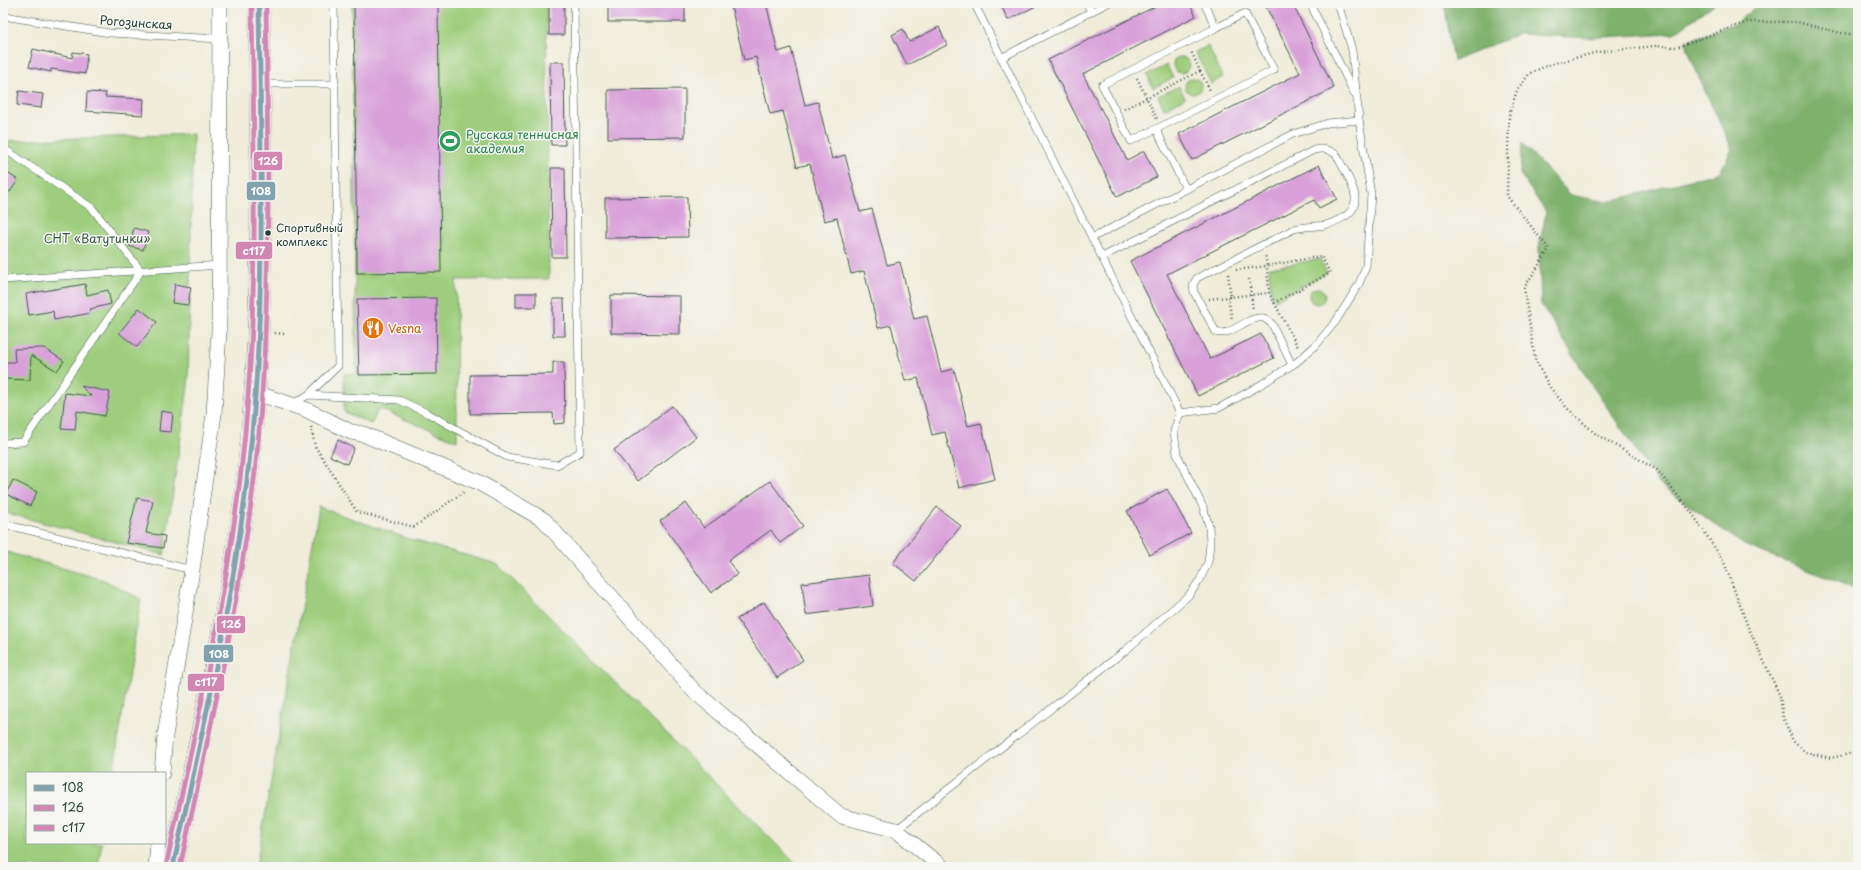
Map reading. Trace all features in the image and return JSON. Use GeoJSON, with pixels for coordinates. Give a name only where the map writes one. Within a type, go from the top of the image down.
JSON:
{"type":"FeatureCollection","features":[{"type":"Feature","properties":{"kind":"main road"},"geometry":{"type":"LineString","coordinates":[[173,867],[218,648],[237,547],[249,465],[256,393],[261,278],[259,3]]}},
{"type":"Feature","properties":{"kind":"street"},"geometry":{"type":"LineString","coordinates":[[162,772],[165,736],[192,570],[214,414],[219,331],[220,265],[220,3]]}},
{"type":"Feature","properties":{"kind":"street"},"geometry":{"type":"LineString","coordinates":[[260,74],[267,3]]}},
{"type":"Feature","properties":{"kind":"street"},"geometry":{"type":"LineString","coordinates":[[256,393],[307,410],[351,432],[363,434],[478,482],[544,520],[694,691],[841,816],[896,830],[942,867]]}},
{"type":"Feature","properties":{"kind":"street"},"geometry":{"type":"LineString","coordinates":[[156,867],[158,844]]}},
{"type":"Feature","properties":{"kind":"lane"},"geometry":{"type":"LineString","coordinates":[[291,405],[308,395],[338,366],[334,3]]}},
{"type":"Feature","properties":{"kind":"lane"},"geometry":{"type":"LineString","coordinates":[[308,395],[399,400],[429,414],[507,457],[557,465],[580,452],[574,3]]}},
{"type":"Feature","properties":{"kind":"lane"},"geometry":{"type":"LineString","coordinates":[[896,830],[1126,650],[1189,595],[1200,580],[1208,562],[1210,544],[1209,526],[1203,507],[1177,454],[1174,430],[1180,413],[974,3]]}},
{"type":"Feature","properties":{"kind":"lane"},"geometry":{"type":"LineString","coordinates":[[1087,3],[1091,12]]}},
{"type":"Feature","properties":{"kind":"lane"},"geometry":{"type":"LineString","coordinates":[[1001,58],[1108,3]]}},
{"type":"Feature","properties":{"kind":"lane"},"geometry":{"type":"LineString","coordinates":[[1204,3],[1216,28]]}},
{"type":"Feature","properties":{"kind":"lane"},"geometry":{"type":"LineString","coordinates":[[1310,3],[1357,98]]}},
{"type":"Feature","properties":{"kind":"lane"},"geometry":{"type":"LineString","coordinates":[[1180,413],[1219,408],[1257,387],[1303,357],[1317,344],[1336,321],[1356,290],[1366,266],[1371,194],[1357,98],[1352,50],[1338,3]]}},
{"type":"Feature","properties":{"kind":"lane"},"geometry":{"type":"LineString","coordinates":[[1245,13],[1274,70],[1131,142],[1102,85],[1216,28],[1245,13]]}},
{"type":"Feature","properties":{"kind":"lane","name":"Рогозинская"},"geometry":{"type":"LineString","coordinates":[[3,16],[110,33],[220,39]]}},
{"type":"Feature","properties":{"kind":"lane"},"geometry":{"type":"LineString","coordinates":[[260,74],[335,84]]}},
{"type":"Feature","properties":{"kind":"lane"},"geometry":{"type":"LineString","coordinates":[[1092,238],[1293,134],[1328,123],[1360,120]]}},
{"type":"Feature","properties":{"kind":"lane"},"geometry":{"type":"LineString","coordinates":[[1158,128],[1186,189]]}},
{"type":"Feature","properties":{"kind":"lane"},"geometry":{"type":"LineString","coordinates":[[3,148],[92,208],[141,271]]}},
{"type":"Feature","properties":{"kind":"lane"},"geometry":{"type":"LineString","coordinates":[[1102,257],[1314,150],[1325,149],[1336,154],[1356,199],[1351,214],[1329,224],[1304,226],[1294,229],[1197,278],[1193,288],[1216,332],[1221,334],[1254,318],[1260,317],[1269,320],[1292,365]]}},
{"type":"Feature","properties":{"kind":"lane"},"geometry":{"type":"LineString","coordinates":[[3,280],[220,265]]}},
{"type":"Feature","properties":{"kind":"lane"},"geometry":{"type":"LineString","coordinates":[[3,442],[23,442],[141,271]]}},
{"type":"Feature","properties":{"kind":"lane"},"geometry":{"type":"LineString","coordinates":[[3,524],[192,570]]}},
{"type":"Feature","properties":{"kind":"path"},"geometry":{"type":"LineString","coordinates":[[1858,35],[1841,33],[1797,22],[1747,22],[1677,47],[1655,46],[1598,52],[1552,64],[1530,73],[1517,90],[1509,115],[1507,196],[1550,248],[1524,288],[1535,359],[1549,386],[1567,408],[1596,434],[1657,470],[1692,514],[1724,562],[1748,627],[1780,696],[1783,717],[1793,741],[1805,752],[1831,758],[1858,752]]}},
{"type":"Feature","properties":{"kind":"path"},"geometry":{"type":"LineString","coordinates":[[1186,43],[1214,99]]}},
{"type":"Feature","properties":{"kind":"path"},"geometry":{"type":"LineString","coordinates":[[1133,70],[1147,98],[1158,128]]}},
{"type":"Feature","properties":{"kind":"path"},"geometry":{"type":"LineString","coordinates":[[1116,113],[1200,71]]}},
{"type":"Feature","properties":{"kind":"path"},"geometry":{"type":"LineString","coordinates":[[1263,245],[1267,266],[1269,293],[1303,357]]}},
{"type":"Feature","properties":{"kind":"path"},"geometry":{"type":"LineString","coordinates":[[1228,272],[1321,256],[1330,274],[1274,303]]}},
{"type":"Feature","properties":{"kind":"path"},"geometry":{"type":"LineString","coordinates":[[1226,263],[1233,329]]}},
{"type":"Feature","properties":{"kind":"path"},"geometry":{"type":"LineString","coordinates":[[1249,279],[1254,318]]}},
{"type":"Feature","properties":{"kind":"path"},"geometry":{"type":"LineString","coordinates":[[1198,300],[1269,293]]}},
{"type":"Feature","properties":{"kind":"path"},"geometry":{"type":"LineString","coordinates":[[275,333],[284,334]]}},
{"type":"Feature","properties":{"kind":"path"},"geometry":{"type":"LineString","coordinates":[[307,410],[315,446],[358,512],[414,527],[478,482]]}},
{"type":"Feature","properties":{"kind":"green space","name":"Русская теннисная академия"},"geometry":{"type":"Polygon","coordinates":[[[352,3],[546,3],[549,279],[456,280],[457,441],[379,409],[371,424],[344,412],[344,374],[356,374],[352,3]]]}},
{"type":"Feature","properties":{"kind":"green space"},"geometry":{"type":"Polygon","coordinates":[[[1444,3],[1716,3],[1674,33],[1588,38],[1518,34],[1454,61],[1444,3]]]}},
{"type":"Feature","properties":{"kind":"green space"},"geometry":{"type":"Polygon","coordinates":[[[1760,3],[1858,3],[1858,590],[1744,545],[1659,484],[1591,384],[1541,304],[1539,247],[1546,212],[1520,174],[1522,143],[1571,195],[1607,202],[1720,172],[1732,149],[1700,80],[1685,42],[1736,23],[1760,3]]]}},
{"type":"Feature","properties":{"kind":"green space"},"geometry":{"type":"Polygon","coordinates":[[[1208,46],[1223,77],[1211,84],[1195,52],[1208,46]]]}},
{"type":"Feature","properties":{"kind":"green space"},"geometry":{"type":"Polygon","coordinates":[[[1181,57],[1187,59],[1189,65],[1187,71],[1181,73],[1175,71],[1173,65],[1175,59],[1181,57]]]}},
{"type":"Feature","properties":{"kind":"green space"},"geometry":{"type":"Polygon","coordinates":[[[1167,65],[1173,78],[1153,88],[1147,75],[1167,65]]]}},
{"type":"Feature","properties":{"kind":"green space"},"geometry":{"type":"Polygon","coordinates":[[[1193,78],[1199,80],[1201,86],[1199,92],[1193,94],[1187,92],[1185,86],[1187,80],[1193,78]]]}},
{"type":"Feature","properties":{"kind":"green space"},"geometry":{"type":"Polygon","coordinates":[[[1179,86],[1185,98],[1164,109],[1158,96],[1179,86]]]}},
{"type":"Feature","properties":{"kind":"green space","name":"СНТ «Ватутинки»"},"geometry":{"type":"Polygon","coordinates":[[[193,134],[188,387],[164,555],[3,512],[3,141],[193,134]]]}},
{"type":"Feature","properties":{"kind":"green space"},"geometry":{"type":"Polygon","coordinates":[[[1320,259],[1327,273],[1275,300],[1271,292],[1269,268],[1320,259]]]}},
{"type":"Feature","properties":{"kind":"green space"},"geometry":{"type":"Polygon","coordinates":[[[1317,288],[1323,290],[1325,296],[1323,302],[1317,304],[1311,302],[1309,296],[1311,290],[1317,288]]]}},
{"type":"Feature","properties":{"kind":"green space"},"geometry":{"type":"Polygon","coordinates":[[[319,507],[409,539],[497,564],[799,867],[256,867],[319,507]]]}},
{"type":"Feature","properties":{"kind":"green space"},"geometry":{"type":"Polygon","coordinates":[[[3,551],[104,580],[141,599],[113,772],[26,772],[26,844],[102,844],[98,867],[3,867],[3,551]]]}},
{"type":"Feature","properties":{"kind":"building"},"geometry":{"type":"Polygon","coordinates":[[[354,3],[438,3],[441,272],[357,273],[354,3]]]}},
{"type":"Feature","properties":{"kind":"building"},"geometry":{"type":"Polygon","coordinates":[[[549,3],[564,3],[564,35],[549,35],[549,3]]]}},
{"type":"Feature","properties":{"kind":"building"},"geometry":{"type":"Polygon","coordinates":[[[608,3],[685,3],[685,22],[608,22],[608,3]]]}},
{"type":"Feature","properties":{"kind":"building"},"geometry":{"type":"Polygon","coordinates":[[[742,3],[766,3],[778,52],[791,48],[805,105],[818,102],[832,159],[845,155],[860,212],[872,209],[887,265],[900,262],[914,319],[927,316],[941,372],[954,369],[968,426],[981,423],[995,479],[959,488],[945,432],[932,435],[918,378],[905,381],[891,325],[878,328],[864,271],[851,274],[837,218],[824,221],[810,164],[797,167],[783,111],[770,114],[756,57],[744,60],[731,6],[742,3]]]}},
{"type":"Feature","properties":{"kind":"building"},"geometry":{"type":"Polygon","coordinates":[[[1000,3],[1042,3],[1008,20],[1000,3]]]}},
{"type":"Feature","properties":{"kind":"building"},"geometry":{"type":"Polygon","coordinates":[[[1162,3],[1189,3],[1196,16],[1083,74],[1127,160],[1144,151],[1157,177],[1117,197],[1048,60],[1162,3]]]}},
{"type":"Feature","properties":{"kind":"building"},"geometry":{"type":"Polygon","coordinates":[[[1264,3],[1292,3],[1334,88],[1192,160],[1179,134],[1300,73],[1264,3]]]}},
{"type":"Feature","properties":{"kind":"building"},"geometry":{"type":"Polygon","coordinates":[[[939,27],[947,45],[907,65],[892,35],[903,29],[909,42],[939,27]]]}},
{"type":"Feature","properties":{"kind":"building"},"geometry":{"type":"Polygon","coordinates":[[[33,49],[72,58],[73,52],[87,54],[85,74],[51,69],[51,72],[29,67],[33,49]]]}},
{"type":"Feature","properties":{"kind":"building"},"geometry":{"type":"Polygon","coordinates":[[[550,62],[564,62],[565,145],[551,145],[550,62]]]}},
{"type":"Feature","properties":{"kind":"building"},"geometry":{"type":"Polygon","coordinates":[[[685,89],[685,137],[608,138],[608,90],[685,89]]]}},
{"type":"Feature","properties":{"kind":"building"},"geometry":{"type":"Polygon","coordinates":[[[19,91],[43,94],[41,108],[17,105],[19,91]]]}},
{"type":"Feature","properties":{"kind":"building"},"geometry":{"type":"Polygon","coordinates":[[[87,92],[106,93],[105,97],[144,99],[143,115],[86,111],[87,92]]]}},
{"type":"Feature","properties":{"kind":"building"},"geometry":{"type":"Polygon","coordinates":[[[1319,165],[1337,199],[1319,208],[1314,200],[1167,274],[1210,359],[1261,334],[1274,358],[1198,396],[1130,261],[1319,165]]]}},
{"type":"Feature","properties":{"kind":"building"},"geometry":{"type":"Polygon","coordinates":[[[551,168],[565,168],[566,257],[552,257],[551,168]]]}},
{"type":"Feature","properties":{"kind":"building"},"geometry":{"type":"Polygon","coordinates":[[[3,170],[18,180],[10,192],[3,187],[3,170]]]}},
{"type":"Feature","properties":{"kind":"building"},"geometry":{"type":"Polygon","coordinates":[[[687,197],[688,237],[605,238],[605,198],[687,197]]]}},
{"type":"Feature","properties":{"kind":"building"},"geometry":{"type":"Polygon","coordinates":[[[134,228],[148,232],[143,250],[129,246],[134,228]]]}},
{"type":"Feature","properties":{"kind":"building"},"geometry":{"type":"Polygon","coordinates":[[[85,284],[87,295],[108,290],[111,304],[90,309],[91,313],[54,320],[53,311],[29,315],[26,294],[85,284]]]}},
{"type":"Feature","properties":{"kind":"building"},"geometry":{"type":"Polygon","coordinates":[[[175,284],[191,287],[188,305],[172,303],[175,284]]]}},
{"type":"Feature","properties":{"kind":"building"},"geometry":{"type":"Polygon","coordinates":[[[516,293],[536,293],[536,307],[516,307],[516,293]]]}},
{"type":"Feature","properties":{"kind":"building"},"geometry":{"type":"Polygon","coordinates":[[[611,295],[680,296],[680,334],[611,333],[611,295]]]}},
{"type":"Feature","properties":{"kind":"building"},"geometry":{"type":"Polygon","coordinates":[[[436,298],[437,374],[359,375],[357,299],[436,298]]]}},
{"type":"Feature","properties":{"kind":"building"},"geometry":{"type":"Polygon","coordinates":[[[553,299],[564,299],[565,336],[553,336],[553,299]]]}},
{"type":"Feature","properties":{"kind":"building"},"geometry":{"type":"Polygon","coordinates":[[[139,308],[157,322],[137,347],[119,333],[139,308]]]}},
{"type":"Feature","properties":{"kind":"building"},"geometry":{"type":"Polygon","coordinates":[[[44,348],[64,361],[57,371],[31,355],[30,380],[5,379],[6,362],[15,362],[14,349],[44,348]]]}},
{"type":"Feature","properties":{"kind":"building"},"geometry":{"type":"Polygon","coordinates":[[[553,362],[564,362],[565,423],[554,424],[553,413],[470,414],[470,375],[553,374],[553,362]]]}},
{"type":"Feature","properties":{"kind":"building"},"geometry":{"type":"Polygon","coordinates":[[[81,386],[110,392],[105,416],[77,411],[75,430],[61,429],[65,393],[91,396],[81,386]]]}},
{"type":"Feature","properties":{"kind":"building"},"geometry":{"type":"Polygon","coordinates":[[[672,406],[696,437],[638,481],[614,450],[672,406]]]}},
{"type":"Feature","properties":{"kind":"building"},"geometry":{"type":"Polygon","coordinates":[[[161,411],[173,413],[171,432],[159,431],[161,411]]]}},
{"type":"Feature","properties":{"kind":"building"},"geometry":{"type":"Polygon","coordinates":[[[338,440],[354,448],[347,464],[330,456],[338,440]]]}},
{"type":"Feature","properties":{"kind":"building"},"geometry":{"type":"Polygon","coordinates":[[[13,480],[37,492],[30,506],[6,494],[13,480]]]}},
{"type":"Feature","properties":{"kind":"building"},"geometry":{"type":"Polygon","coordinates":[[[770,481],[803,526],[780,543],[771,530],[728,561],[738,574],[711,593],[660,521],[686,503],[704,528],[770,481]]]}},
{"type":"Feature","properties":{"kind":"building"},"geometry":{"type":"Polygon","coordinates":[[[1167,489],[1191,533],[1150,555],[1127,511],[1167,489]]]}},
{"type":"Feature","properties":{"kind":"building"},"geometry":{"type":"Polygon","coordinates":[[[137,498],[153,501],[146,533],[165,536],[163,548],[126,543],[137,498]]]}},
{"type":"Feature","properties":{"kind":"building"},"geometry":{"type":"Polygon","coordinates":[[[937,507],[961,526],[916,581],[893,563],[937,507]]]}},
{"type":"Feature","properties":{"kind":"building"},"geometry":{"type":"Polygon","coordinates":[[[869,575],[873,606],[806,615],[802,583],[869,575]]]}},
{"type":"Feature","properties":{"kind":"building"},"geometry":{"type":"Polygon","coordinates":[[[764,602],[803,660],[777,678],[737,619],[764,602]]]}},
{"type":"Feature","properties":{"kind":"transit line","name":"с117"},"geometry":{"type":"LineString","coordinates":[[166,866],[199,715],[219,614],[236,513],[242,462],[251,348],[253,290],[254,175],[252,3]]}},
{"type":"Feature","properties":{"kind":"transit line","name":"108"},"geometry":{"type":"LineString","coordinates":[[173,867],[206,716],[226,615],[243,514],[249,463],[258,348],[260,291],[261,175],[259,3]]}},
{"type":"Feature","properties":{"kind":"transit line","name":"126"},"geometry":{"type":"LineString","coordinates":[[180,867],[213,716],[233,615],[250,514],[256,463],[265,348],[267,291],[268,175],[266,3]]}},
{"type":"Feature","properties":{"kind":"place","name":"Русская теннисная академия"},"geometry":{"type":"Point","coordinates":[450,141]}},
{"type":"Feature","properties":{"kind":"place","name":"Спортивный комплекс"},"geometry":{"type":"Point","coordinates":[268,233]}},
{"type":"Feature","properties":{"kind":"place","name":"Vesna"},"geometry":{"type":"Point","coordinates":[373,328]}}]}
